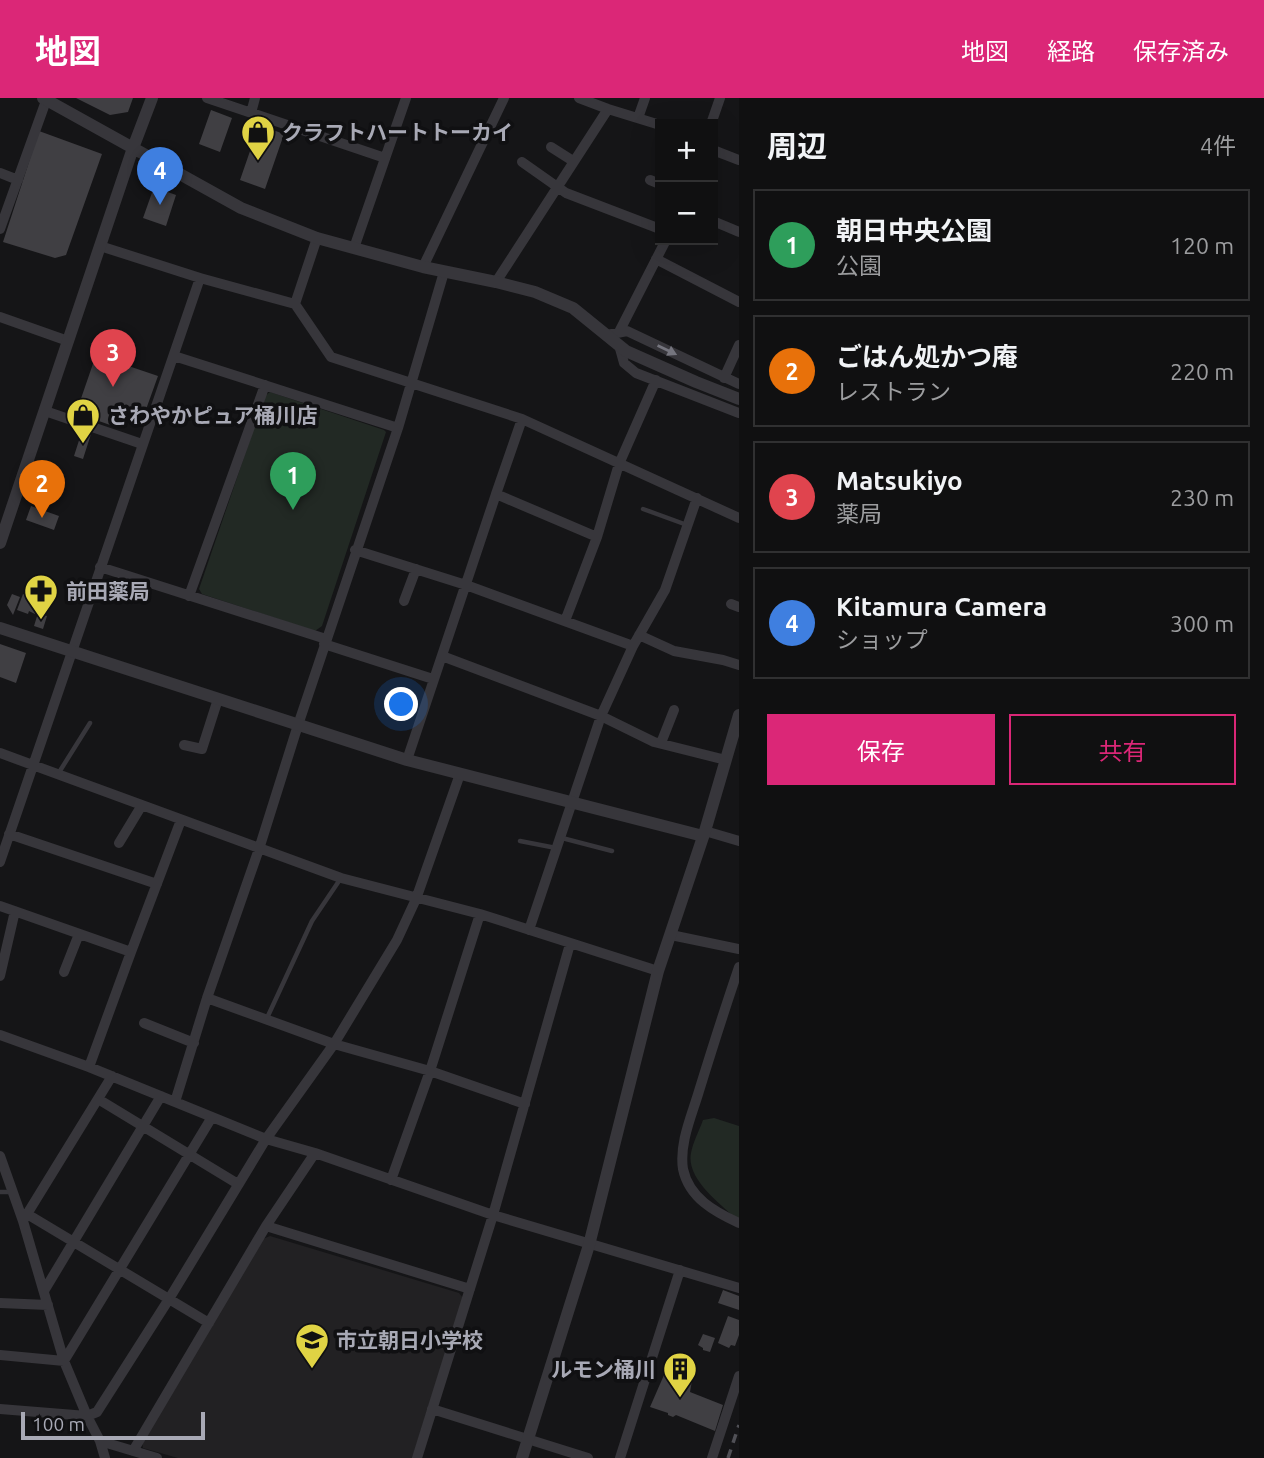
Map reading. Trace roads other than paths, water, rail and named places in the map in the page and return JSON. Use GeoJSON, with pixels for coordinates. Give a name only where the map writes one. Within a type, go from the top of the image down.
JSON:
{"type":"FeatureCollection","features":[{"type":"Feature","properties":{"kind":"street"},"geometry":{"type":"LineString","coordinates":[[0,543],[152,98]]}},
{"type":"Feature","properties":{"kind":"street"},"geometry":{"type":"LineString","coordinates":[[207,98],[385,158]]}},
{"type":"Feature","properties":{"kind":"street"},"geometry":{"type":"LineString","coordinates":[[251,113],[256,98]]}},
{"type":"Feature","properties":{"kind":"street"},"geometry":{"type":"LineString","coordinates":[[354,248],[406,98]]}},
{"type":"Feature","properties":{"kind":"street"},"geometry":{"type":"LineString","coordinates":[[423,267],[504,98]]}},
{"type":"Feature","properties":{"kind":"street"},"geometry":{"type":"LineString","coordinates":[[638,118],[645,98]]}},
{"type":"Feature","properties":{"kind":"street"},"geometry":{"type":"LineString","coordinates":[[713,119],[720,98]]}},
{"type":"Feature","properties":{"kind":"street"},"geometry":{"type":"LineString","coordinates":[[0,229],[46,99],[241,208],[317,238],[423,267],[534,292],[573,308],[615,337],[626,351],[739,399]]}},
{"type":"Feature","properties":{"kind":"street"},"geometry":{"type":"LineString","coordinates":[[584,99],[655,123]]}},
{"type":"Feature","properties":{"kind":"street"},"geometry":{"type":"LineString","coordinates":[[496,282],[608,109]]}},
{"type":"Feature","properties":{"kind":"street"},"geometry":{"type":"LineString","coordinates":[[551,147],[573,161]]}},
{"type":"Feature","properties":{"kind":"street"},"geometry":{"type":"LineString","coordinates":[[718,152],[739,160]]}},
{"type":"Feature","properties":{"kind":"street"},"geometry":{"type":"LineString","coordinates":[[522,162],[566,193],[655,227]]}},
{"type":"Feature","properties":{"kind":"street"},"geometry":{"type":"LineString","coordinates":[[0,173],[18,180]]}},
{"type":"Feature","properties":{"kind":"street"},"geometry":{"type":"LineString","coordinates":[[718,223],[739,232]]}},
{"type":"Feature","properties":{"kind":"street"},"geometry":{"type":"LineString","coordinates":[[295,304],[317,238]]}},
{"type":"Feature","properties":{"kind":"street"},"geometry":{"type":"LineString","coordinates":[[663,245],[615,337],[624,363],[636,373],[739,414]]}},
{"type":"Feature","properties":{"kind":"street"},"geometry":{"type":"LineString","coordinates":[[100,246],[200,278],[295,304],[331,357],[522,419],[739,518]]}},
{"type":"Feature","properties":{"kind":"street"},"geometry":{"type":"LineString","coordinates":[[656,259],[739,302]]}},
{"type":"Feature","properties":{"kind":"street"},"geometry":{"type":"LineString","coordinates":[[175,1102],[355,550],[398,428],[444,272]]}},
{"type":"Feature","properties":{"kind":"street"},"geometry":{"type":"LineString","coordinates":[[0,862],[200,278]]}},
{"type":"Feature","properties":{"kind":"street"},"geometry":{"type":"LineString","coordinates":[[0,317],[68,341]]}},
{"type":"Feature","properties":{"kind":"street"},"geometry":{"type":"LineString","coordinates":[[615,337],[627,331],[739,384]]}},
{"type":"Feature","properties":{"kind":"street"},"geometry":{"type":"LineString","coordinates":[[724,377],[739,345]]}},
{"type":"Feature","properties":{"kind":"street"},"geometry":{"type":"LineString","coordinates":[[174,356],[398,428]]}},
{"type":"Feature","properties":{"kind":"street"},"geometry":{"type":"LineString","coordinates":[[565,621],[597,537],[620,464],[656,380]]}},
{"type":"Feature","properties":{"kind":"street"},"geometry":{"type":"LineString","coordinates":[[189,596],[265,385]]}},
{"type":"Feature","properties":{"kind":"street"},"geometry":{"type":"LineString","coordinates":[[45,411],[142,444]]}},
{"type":"Feature","properties":{"kind":"street"},"geometry":{"type":"LineString","coordinates":[[407,760],[522,419]]}},
{"type":"Feature","properties":{"kind":"street"},"geometry":{"type":"LineString","coordinates":[[496,494],[597,537]]}},
{"type":"Feature","properties":{"kind":"street"},"geometry":{"type":"LineString","coordinates":[[529,930],[601,716],[633,646],[665,590],[697,498]]}},
{"type":"Feature","properties":{"kind":"street"},"geometry":{"type":"LineString","coordinates":[[355,550],[466,585],[633,646]]}},
{"type":"Feature","properties":{"kind":"street"},"geometry":{"type":"LineString","coordinates":[[100,567],[433,679]]}},
{"type":"Feature","properties":{"kind":"street"},"geometry":{"type":"LineString","coordinates":[[404,601],[416,569]]}},
{"type":"Feature","properties":{"kind":"street"},"geometry":{"type":"LineString","coordinates":[[0,628],[407,760],[572,803],[739,841]]}},
{"type":"Feature","properties":{"kind":"street"},"geometry":{"type":"LineString","coordinates":[[639,635],[674,651],[739,665]]}},
{"type":"Feature","properties":{"kind":"street"},"geometry":{"type":"LineString","coordinates":[[442,656],[601,716],[661,743],[726,760]]}},
{"type":"Feature","properties":{"kind":"street"},"geometry":{"type":"LineString","coordinates":[[184,745],[202,749],[218,699]]}},
{"type":"Feature","properties":{"kind":"street"},"geometry":{"type":"LineString","coordinates":[[661,743],[674,710]]}},
{"type":"Feature","properties":{"kind":"street"},"geometry":{"type":"LineString","coordinates":[[522,1458],[589,1245],[658,971],[704,834],[739,715]]}},
{"type":"Feature","properties":{"kind":"street"},"geometry":{"type":"LineString","coordinates":[[0,754],[341,878],[480,914],[658,971]]}},
{"type":"Feature","properties":{"kind":"street"},"geometry":{"type":"LineString","coordinates":[[0,1409],[87,1416],[97,1412],[266,1139],[334,1044],[397,940],[416,899],[460,774]]}},
{"type":"Feature","properties":{"kind":"street"},"geometry":{"type":"LineString","coordinates":[[119,843],[142,805]]}},
{"type":"Feature","properties":{"kind":"street"},"geometry":{"type":"LineString","coordinates":[[89,1068],[181,820]]}},
{"type":"Feature","properties":{"kind":"street"},"geometry":{"type":"LineString","coordinates":[[9,834],[158,884]]}},
{"type":"Feature","properties":{"kind":"street"},"geometry":{"type":"LineString","coordinates":[[0,906],[131,953]]}},
{"type":"Feature","properties":{"kind":"street"},"geometry":{"type":"LineString","coordinates":[[0,976],[15,911]]}},
{"type":"Feature","properties":{"kind":"street"},"geometry":{"type":"LineString","coordinates":[[391,1180],[430,1071],[480,914]]}},
{"type":"Feature","properties":{"kind":"street"},"geometry":{"type":"LineString","coordinates":[[64,972],[79,934]]}},
{"type":"Feature","properties":{"kind":"street"},"geometry":{"type":"LineString","coordinates":[[671,935],[739,949]]}},
{"type":"Feature","properties":{"kind":"street"},"geometry":{"type":"LineString","coordinates":[[416,1458],[493,1215],[570,944]]}},
{"type":"Feature","properties":{"kind":"street"},"geometry":{"type":"LineString","coordinates":[[739,967],[720,1020],[682,1148],[683,1171],[692,1189],[706,1206],[739,1223]]}},
{"type":"Feature","properties":{"kind":"street"},"geometry":{"type":"LineString","coordinates":[[208,998],[334,1044],[430,1071],[525,1104]]}},
{"type":"Feature","properties":{"kind":"street"},"geometry":{"type":"LineString","coordinates":[[145,1023],[194,1043]]}},
{"type":"Feature","properties":{"kind":"street"},"geometry":{"type":"LineString","coordinates":[[0,1035],[112,1076],[266,1139],[315,1153],[493,1215],[739,1287]]}},
{"type":"Feature","properties":{"kind":"street"},"geometry":{"type":"LineString","coordinates":[[25,1217],[112,1076]]}},
{"type":"Feature","properties":{"kind":"street"},"geometry":{"type":"LineString","coordinates":[[44,1290],[161,1096]]}},
{"type":"Feature","properties":{"kind":"street"},"geometry":{"type":"LineString","coordinates":[[98,1099],[238,1184]]}},
{"type":"Feature","properties":{"kind":"street"},"geometry":{"type":"LineString","coordinates":[[64,1361],[212,1117]]}},
{"type":"Feature","properties":{"kind":"street"},"geometry":{"type":"LineString","coordinates":[[133,1451],[266,1226],[315,1153]]}},
{"type":"Feature","properties":{"kind":"street"},"geometry":{"type":"LineString","coordinates":[[0,1157],[25,1217],[64,1361],[105,1458]]}},
{"type":"Feature","properties":{"kind":"street"},"geometry":{"type":"LineString","coordinates":[[25,1217],[73,1241],[209,1323]]}},
{"type":"Feature","properties":{"kind":"street"},"geometry":{"type":"LineString","coordinates":[[266,1226],[470,1289]]}},
{"type":"Feature","properties":{"kind":"street"},"geometry":{"type":"LineString","coordinates":[[620,1458],[680,1270]]}},
{"type":"Feature","properties":{"kind":"street"},"geometry":{"type":"LineString","coordinates":[[0,1303],[48,1305]]}},
{"type":"Feature","properties":{"kind":"street"},"geometry":{"type":"LineString","coordinates":[[0,1355],[64,1361]]}},
{"type":"Feature","properties":{"kind":"street"},"geometry":{"type":"LineString","coordinates":[[712,1458],[739,1376]]}},
{"type":"Feature","properties":{"kind":"street"},"geometry":{"type":"LineString","coordinates":[[432,1409],[588,1458]]}},
{"type":"Feature","properties":{"kind":"street"},"geometry":{"type":"LineString","coordinates":[[100,1441],[157,1458]]}},
{"type":"Feature","properties":{"kind":"lane"},"geometry":{"type":"LineString","coordinates":[[643,509],[688,526]]}},
{"type":"Feature","properties":{"kind":"lane"},"geometry":{"type":"LineString","coordinates":[[58,774],[90,723]]}},
{"type":"Feature","properties":{"kind":"lane"},"geometry":{"type":"LineString","coordinates":[[560,837],[612,851]]}},
{"type":"Feature","properties":{"kind":"lane"},"geometry":{"type":"LineString","coordinates":[[520,841],[556,848]]}},
{"type":"Feature","properties":{"kind":"lane"},"geometry":{"type":"LineString","coordinates":[[267,1019],[312,922],[341,878]]}},
{"type":"Feature","properties":{"kind":"lane"},"geometry":{"type":"LineString","coordinates":[[0,1192],[13,1192]]}},
{"type":"Feature","properties":{"kind":"railway"},"geometry":{"type":"LineString","coordinates":[[728,1458],[739,1425]]}},
{"type":"Feature","properties":{"kind":"place","name":"クラフトハートトーカイ"},"geometry":{"type":"Point","coordinates":[258,162]}},
{"type":"Feature","properties":{"kind":"place","name":"Kitamura Camera"},"geometry":{"type":"Point","coordinates":[160,205]}},
{"type":"Feature","properties":{"kind":"place","name":"Matsukiyo"},"geometry":{"type":"Point","coordinates":[113,387]}},
{"type":"Feature","properties":{"kind":"place","name":"さわやかピュア桶川店"},"geometry":{"type":"Point","coordinates":[83,445]}},
{"type":"Feature","properties":{"kind":"place","name":"朝日中央公園"},"geometry":{"type":"Point","coordinates":[293,510]}},
{"type":"Feature","properties":{"kind":"place","name":"ごはん処かつ庵"},"geometry":{"type":"Point","coordinates":[42,518]}},
{"type":"Feature","properties":{"kind":"place","name":"前田薬局"},"geometry":{"type":"Point","coordinates":[41,621]}},
{"type":"Feature","properties":{"kind":"place","name":"市立朝日小学校"},"geometry":{"type":"Point","coordinates":[312,1370]}},
{"type":"Feature","properties":{"kind":"place","name":"ルモン桶川"},"geometry":{"type":"Point","coordinates":[680,1399]}}]}
